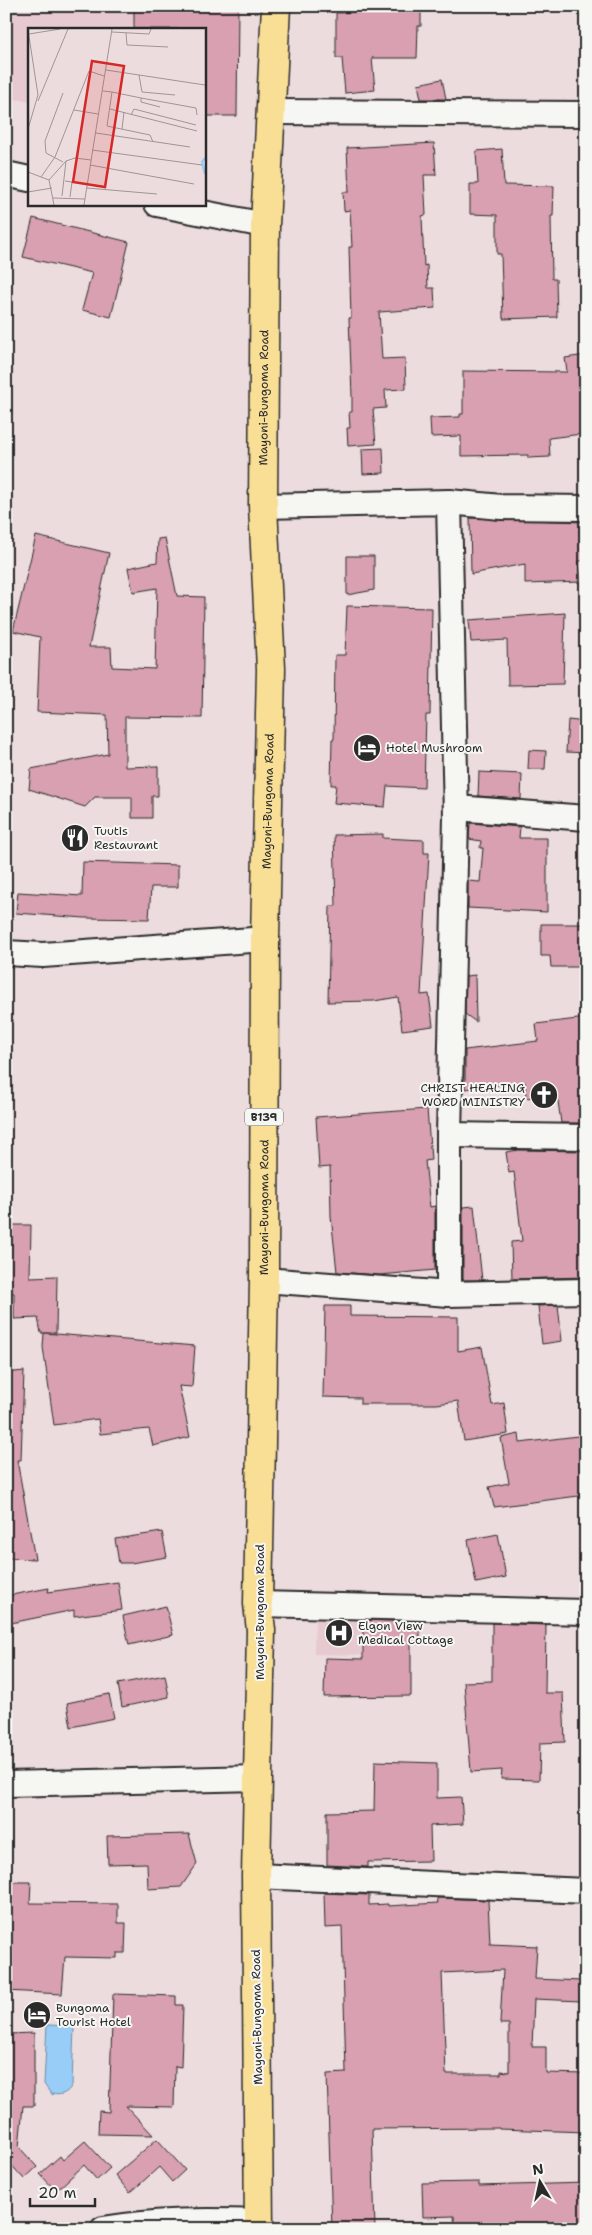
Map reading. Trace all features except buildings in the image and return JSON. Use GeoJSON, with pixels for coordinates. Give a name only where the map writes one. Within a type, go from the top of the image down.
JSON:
{"type":"FeatureCollection","features":[{"type":"Feature","properties":{"kind":"main road","name":"Mayoni-Bungoma Road"},"geometry":{"type":"LineString","coordinates":[[259,2226],[256,1876],[261,1630],[258,1604],[264,1280],[265,939],[271,669],[263,506],[265,225],[276,6]]}},
{"type":"Feature","properties":{"kind":"street"},"geometry":{"type":"LineString","coordinates":[[271,112],[586,114]]}},
{"type":"Feature","properties":{"kind":"street"},"geometry":{"type":"LineString","coordinates":[[6,174],[28,179]]}},
{"type":"Feature","properties":{"kind":"street"},"geometry":{"type":"LineString","coordinates":[[162,205],[265,225]]}},
{"type":"Feature","properties":{"kind":"street"},"geometry":{"type":"LineString","coordinates":[[449,502],[456,808],[449,1135],[449,1294]]}},
{"type":"Feature","properties":{"kind":"street"},"geometry":{"type":"LineString","coordinates":[[263,506],[449,502],[501,507],[586,508]]}},
{"type":"Feature","properties":{"kind":"street"},"geometry":{"type":"LineString","coordinates":[[456,808],[586,818]]}},
{"type":"Feature","properties":{"kind":"street"},"geometry":{"type":"LineString","coordinates":[[6,953],[43,955],[265,939]]}},
{"type":"Feature","properties":{"kind":"street"},"geometry":{"type":"LineString","coordinates":[[449,1135],[586,1137]]}},
{"type":"Feature","properties":{"kind":"street"},"geometry":{"type":"LineString","coordinates":[[264,1280],[449,1294],[586,1290]]}},
{"type":"Feature","properties":{"kind":"street"},"geometry":{"type":"LineString","coordinates":[[258,1604],[586,1612]]}},
{"type":"Feature","properties":{"kind":"street"},"geometry":{"type":"LineString","coordinates":[[6,1784],[258,1778]]}},
{"type":"Feature","properties":{"kind":"street"},"geometry":{"type":"LineString","coordinates":[[256,1876],[586,1891]]}},
{"type":"Feature","properties":{"kind":"street"},"geometry":{"type":"LineString","coordinates":[[103,2229],[137,2223],[197,2220],[259,2226]]}},
{"type":"Feature","properties":{"kind":"shaded area"},"geometry":{"type":"Polygon","coordinates":[[[6,6],[136,6],[132,28],[28,28],[28,101],[6,98],[6,6]]]}},
{"type":"Feature","properties":{"kind":"shaded area","name":"Elgon View Medical Cottage"},"geometry":{"type":"Polygon","coordinates":[[[315,1611],[363,1612],[362,1655],[314,1654],[315,1611]]]}},
{"type":"Feature","properties":{"kind":"water"},"geometry":{"type":"Polygon","coordinates":[[[47,2025],[74,2026],[72,2085],[66,2092],[58,2095],[51,2094],[44,2084],[47,2025]]]}},
{"type":"Feature","properties":{"kind":"place","name":"Hotel Mushroom"},"geometry":{"type":"Point","coordinates":[367,748]}},
{"type":"Feature","properties":{"kind":"place","name":"Tuutis Restaurant"},"geometry":{"type":"Point","coordinates":[75,838]}},
{"type":"Feature","properties":{"kind":"place","name":"CHRIST HEALING WORD MINISTRY"},"geometry":{"type":"Point","coordinates":[544,1095]}},
{"type":"Feature","properties":{"kind":"place","name":"Elgon View Medical Cottage"},"geometry":{"type":"Point","coordinates":[339,1633]}},
{"type":"Feature","properties":{"kind":"place","name":"Bungoma Tourist Hotel"},"geometry":{"type":"Point","coordinates":[37,2015]}}]}
